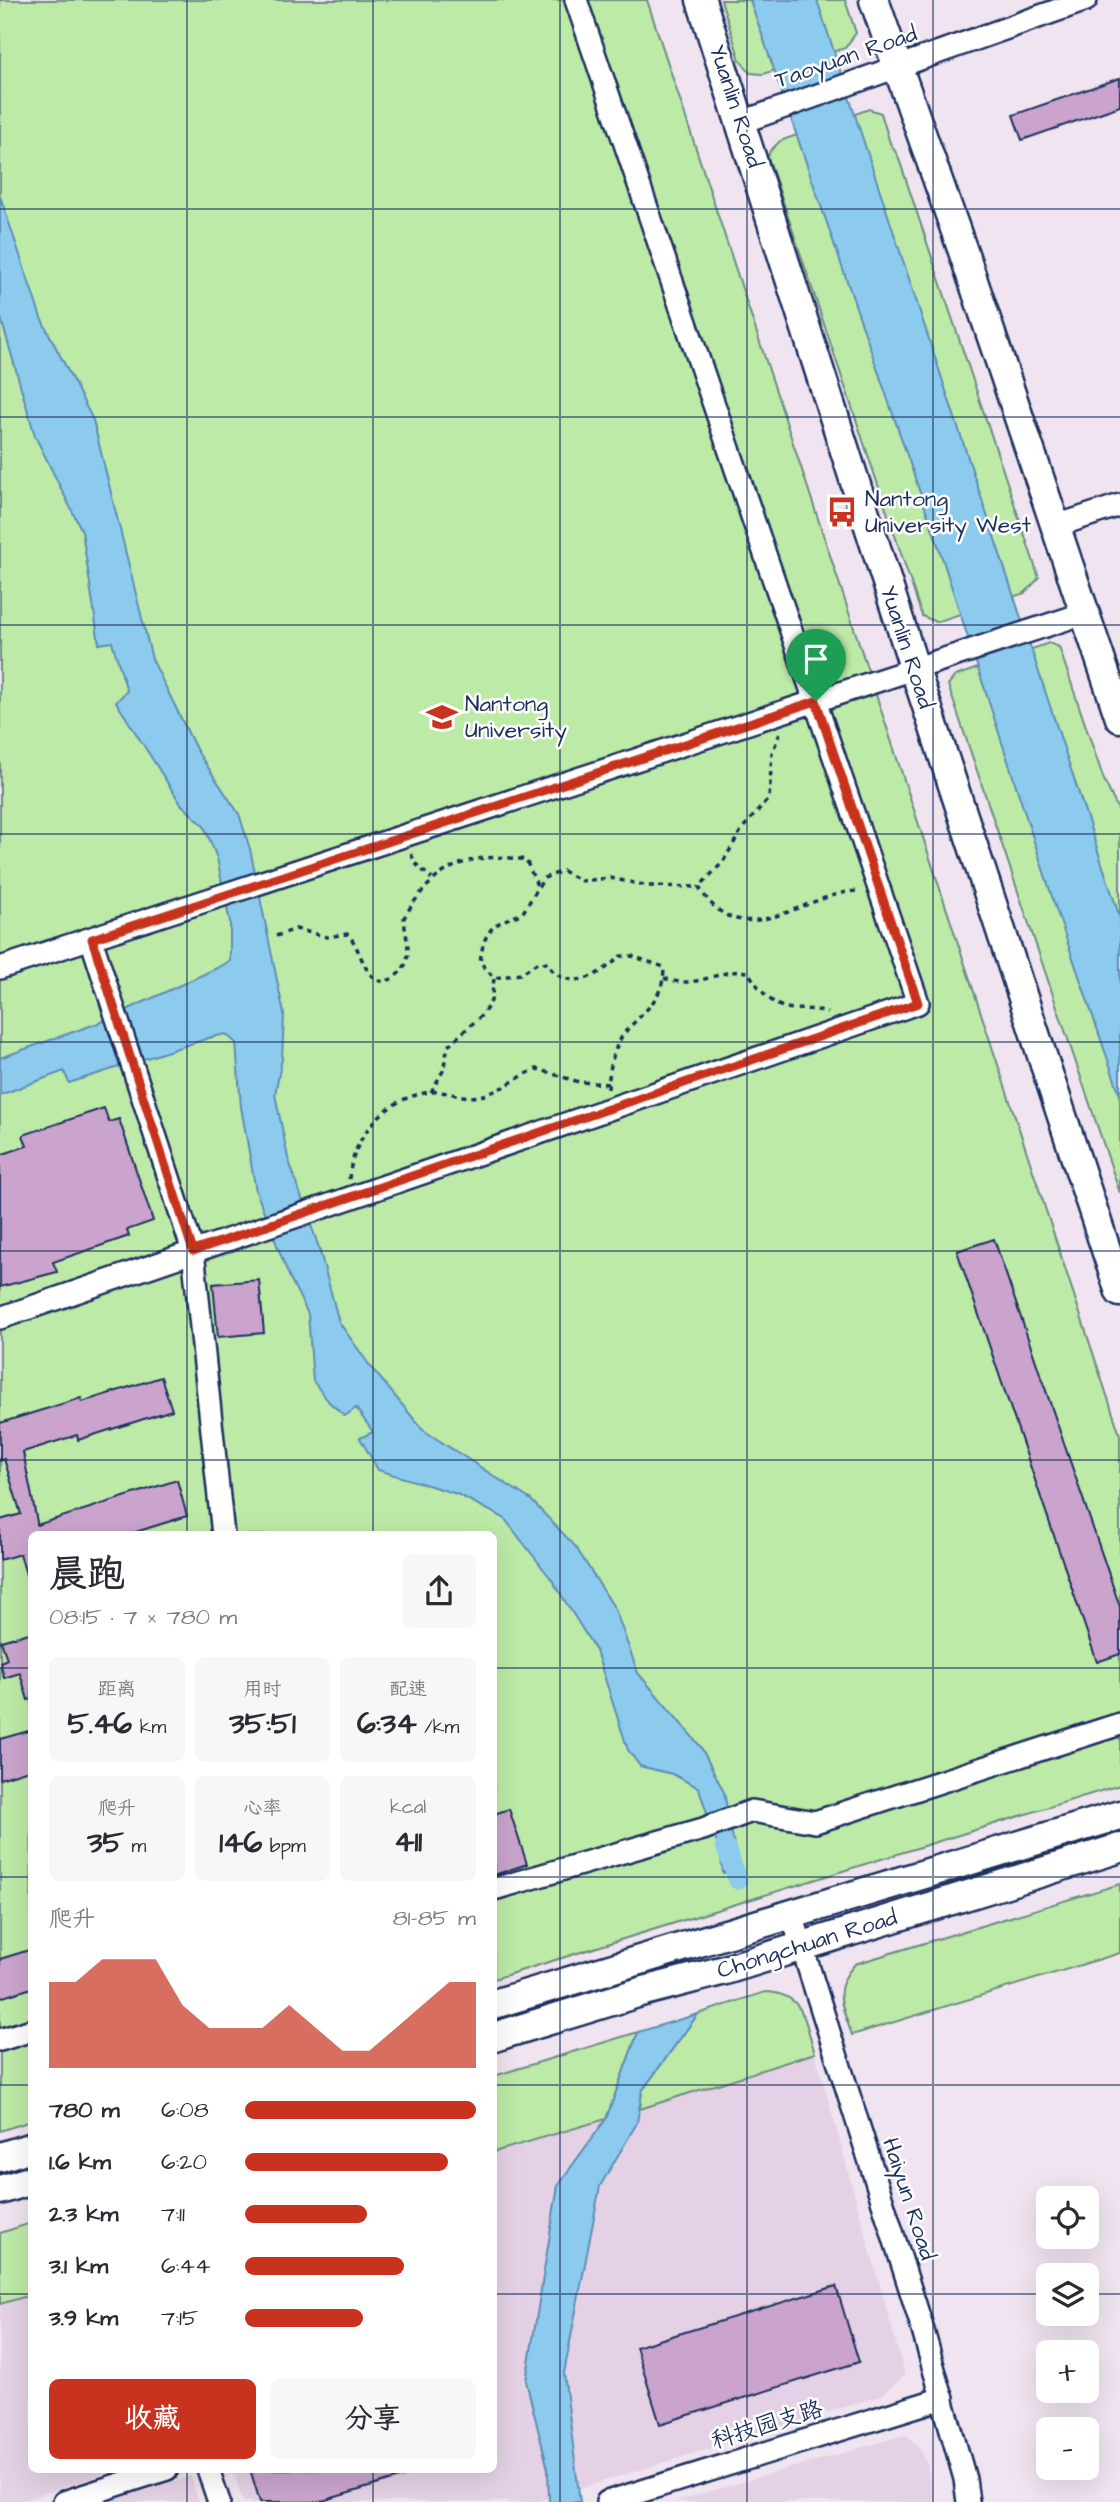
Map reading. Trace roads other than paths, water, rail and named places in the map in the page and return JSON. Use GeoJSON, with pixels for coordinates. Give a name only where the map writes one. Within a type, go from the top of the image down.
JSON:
{"type":"FeatureCollection","features":[{"type":"Feature","properties":{"kind":"main road","name":"Yuanlin Road"},"geometry":{"type":"LineString","coordinates":[[701,0],[915,670],[1120,1292]]}},
{"type":"Feature","properties":{"kind":"main road"},"geometry":{"type":"LineString","coordinates":[[874,0],[1120,718]]}},
{"type":"Feature","properties":{"kind":"main road","name":"Chongchuan Road"},"geometry":{"type":"LineString","coordinates":[[497,2003],[1120,1815]]}},
{"type":"Feature","properties":{"kind":"main road","name":"Chongchuan Road"},"geometry":{"type":"LineString","coordinates":[[497,2036],[801,1947],[1120,1847]]}},
{"type":"Feature","properties":{"kind":"main road"},"geometry":{"type":"LineString","coordinates":[[0,2157],[28,2148]]}},
{"type":"Feature","properties":{"kind":"main road"},"geometry":{"type":"LineString","coordinates":[[0,2190],[28,2181]]}},
{"type":"Feature","properties":{"kind":"street"},"geometry":{"type":"LineString","coordinates":[[0,1318],[918,1003],[576,0]]}},
{"type":"Feature","properties":{"kind":"street","name":"Taoyuan Road"},"geometry":{"type":"LineString","coordinates":[[741,122],[1086,0]]}},
{"type":"Feature","properties":{"kind":"street"},"geometry":{"type":"LineString","coordinates":[[1056,526],[1120,505]]}},
{"type":"Feature","properties":{"kind":"street"},"geometry":{"type":"LineString","coordinates":[[0,968],[219,899],[401,836],[1085,613]]}},
{"type":"Feature","properties":{"kind":"street"},"geometry":{"type":"LineString","coordinates":[[92,939],[193,1251],[223,1531]]}},
{"type":"Feature","properties":{"kind":"street"},"geometry":{"type":"LineString","coordinates":[[497,1888],[703,1829],[752,1811],[815,1822],[1120,1724]]}},
{"type":"Feature","properties":{"kind":"street","name":"Haiyun Road"},"geometry":{"type":"LineString","coordinates":[[792,1914],[943,2398],[965,2479],[968,2502]]}},
{"type":"Feature","properties":{"kind":"street"},"geometry":{"type":"LineString","coordinates":[[0,2040],[28,2031]]}},
{"type":"Feature","properties":{"kind":"street","name":"科技园支路"},"geometry":{"type":"LineString","coordinates":[[607,2502],[943,2398]]}},
{"type":"Feature","properties":{"kind":"street"},"geometry":{"type":"LineString","coordinates":[[64,2502],[155,2473]]}},
{"type":"Feature","properties":{"kind":"street"},"geometry":{"type":"LineString","coordinates":[[209,2473],[219,2502]]}},
{"type":"Feature","properties":{"kind":"water"},"geometry":{"type":"Polygon","coordinates":[[[750,0],[817,0],[1120,918],[1120,1095],[1056,909],[937,542],[750,0]]]}},
{"type":"Feature","properties":{"kind":"water"},"geometry":{"type":"Polygon","coordinates":[[[0,196],[41,318],[93,420],[152,659],[197,751],[239,814],[250,849],[284,1014],[282,1059],[275,1094],[288,1158],[319,1248],[339,1322],[370,1366],[423,1430],[531,1500],[575,1546],[615,1609],[638,1673],[701,1747],[724,1792],[736,1870],[723,1873],[699,1788],[672,1774],[640,1766],[628,1750],[596,1651],[552,1580],[504,1518],[457,1494],[378,1470],[360,1438],[373,1432],[356,1408],[345,1416],[329,1402],[313,1381],[308,1314],[289,1276],[256,1191],[241,1107],[236,1043],[226,1034],[212,1037],[69,1083],[64,1071],[0,1095],[0,1058],[101,1022],[230,961],[230,922],[217,858],[204,826],[181,804],[116,702],[127,691],[112,642],[99,644],[82,531],[35,436],[0,315],[0,196]]]}},
{"type":"Feature","properties":{"kind":"water"},"geometry":{"type":"Polygon","coordinates":[[[698,2014],[642,2091],[637,2123],[600,2186],[564,2373],[580,2502],[549,2502],[548,2469],[526,2381],[558,2185],[606,2119],[638,2032],[698,2014]]]}},
{"type":"Feature","properties":{"kind":"waterway"},"geometry":{"type":"LineString","coordinates":[[725,1846],[738,1880]]}},
{"type":"Feature","properties":{"kind":"place","name":"Nantong University West"},"geometry":{"type":"Point","coordinates":[842,512]}},
{"type":"Feature","properties":{"kind":"place","name":"Nantong University"},"geometry":{"type":"Point","coordinates":[442,717]}}]}
